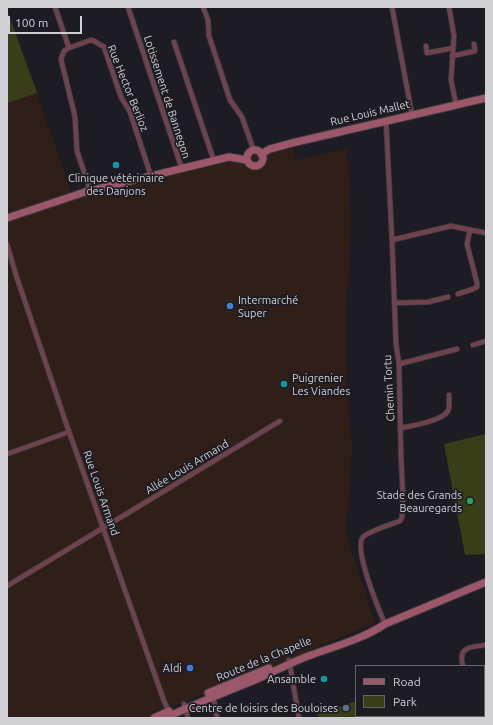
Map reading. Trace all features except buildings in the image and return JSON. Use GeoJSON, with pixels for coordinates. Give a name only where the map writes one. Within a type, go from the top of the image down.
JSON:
{"type":"FeatureCollection","features":[{"type":"Feature","properties":{"kind":"main road","name":"Rue Louis Mallet"},"geometry":{"type":"LineString","coordinates":[[7,218],[90,190],[229,157],[248,160],[251,165],[257,166],[262,162],[261,154],[270,149],[486,98]]}},
{"type":"Feature","properties":{"kind":"main road"},"geometry":{"type":"LineString","coordinates":[[248,160],[249,154],[254,151],[258,151],[261,154]]}},
{"type":"Feature","properties":{"kind":"main road","name":"Route de la Chapelle"},"geometry":{"type":"LineString","coordinates":[[154,718],[168,715],[185,706],[289,662],[486,582]]}},
{"type":"Feature","properties":{"kind":"street"},"geometry":{"type":"LineString","coordinates":[[55,7],[69,48],[64,51],[62,59],[75,117],[77,151],[90,190]]}},
{"type":"Feature","properties":{"kind":"street","name":"Lotissement de Bannegon"},"geometry":{"type":"LineString","coordinates":[[128,7],[182,169]]}},
{"type":"Feature","properties":{"kind":"street"},"geometry":{"type":"LineString","coordinates":[[203,7],[208,20],[209,36],[230,100],[242,117],[254,151]]}},
{"type":"Feature","properties":{"kind":"street"},"geometry":{"type":"LineString","coordinates":[[392,7],[412,115]]}},
{"type":"Feature","properties":{"kind":"street"},"geometry":{"type":"LineString","coordinates":[[449,7],[454,36],[451,80],[456,104]]}},
{"type":"Feature","properties":{"kind":"street","name":"Rue Hector Berlioz"},"geometry":{"type":"LineString","coordinates":[[69,48],[91,40],[94,40],[104,47],[121,97],[130,112],[151,176]]}},
{"type":"Feature","properties":{"kind":"street"},"geometry":{"type":"LineString","coordinates":[[174,42],[214,161]]}},
{"type":"Feature","properties":{"kind":"street"},"geometry":{"type":"LineString","coordinates":[[452,56],[475,51],[474,44]]}},
{"type":"Feature","properties":{"kind":"street"},"geometry":{"type":"LineString","coordinates":[[426,46],[427,53],[453,48]]}},
{"type":"Feature","properties":{"kind":"street","name":"Chemin Tortu"},"geometry":{"type":"LineString","coordinates":[[385,624],[365,569],[361,555],[360,541],[364,535],[400,521],[402,517],[403,498],[399,364],[396,344],[386,121]]}},
{"type":"Feature","properties":{"kind":"street"},"geometry":{"type":"LineString","coordinates":[[392,240],[451,226],[486,233]]}},
{"type":"Feature","properties":{"kind":"street"},"geometry":{"type":"LineString","coordinates":[[458,294],[477,287],[467,244],[470,230]]}},
{"type":"Feature","properties":{"kind":"street","name":"Rue Louis Armand"},"geometry":{"type":"LineString","coordinates":[[7,244],[16,276],[69,432],[168,715]]}},
{"type":"Feature","properties":{"kind":"street","name":"Rue Louis Armand"},"geometry":{"type":"LineString","coordinates":[[7,254],[16,276]]}},
{"type":"Feature","properties":{"kind":"street"},"geometry":{"type":"LineString","coordinates":[[394,303],[428,302],[448,297]]}},
{"type":"Feature","properties":{"kind":"street"},"geometry":{"type":"LineString","coordinates":[[473,345],[486,342]]}},
{"type":"Feature","properties":{"kind":"street"},"geometry":{"type":"LineString","coordinates":[[399,364],[457,349]]}},
{"type":"Feature","properties":{"kind":"street"},"geometry":{"type":"LineString","coordinates":[[400,428],[440,418],[448,411],[450,401],[448,395]]}},
{"type":"Feature","properties":{"kind":"street","name":"Allée Louis Armand"},"geometry":{"type":"LineString","coordinates":[[7,586],[280,421]]}},
{"type":"Feature","properties":{"kind":"street"},"geometry":{"type":"LineString","coordinates":[[7,454],[69,432]]}},
{"type":"Feature","properties":{"kind":"street"},"geometry":{"type":"LineString","coordinates":[[463,665],[461,659],[465,650],[472,646],[486,645]]}},
{"type":"Feature","properties":{"kind":"street"},"geometry":{"type":"LineString","coordinates":[[289,662],[299,718]]}},
{"type":"Feature","properties":{"kind":"street"},"geometry":{"type":"LineString","coordinates":[[213,694],[217,718]]}},
{"type":"Feature","properties":{"kind":"street"},"geometry":{"type":"LineString","coordinates":[[185,706],[188,718]]}},
{"type":"Feature","properties":{"kind":"shaded area"},"geometry":{"type":"Polygon","coordinates":[[[37,93],[72,196],[274,147],[293,146],[296,160],[347,149],[351,220],[346,324],[347,397],[352,448],[346,534],[375,623],[146,718],[7,718],[7,103],[37,93]]]}},
{"type":"Feature","properties":{"kind":"green space"},"geometry":{"type":"Polygon","coordinates":[[[7,9],[37,93],[7,103],[7,9]]]}},
{"type":"Feature","properties":{"kind":"green space","name":"Stade des Grands Beauregards"},"geometry":{"type":"Polygon","coordinates":[[[486,434],[486,554],[465,555],[444,444],[486,434]]]}},
{"type":"Feature","properties":{"kind":"green space","name":"Centre de loisirs des Bouloises"},"geometry":{"type":"Polygon","coordinates":[[[355,701],[355,717],[444,718],[318,718],[318,714],[355,701]]]}},
{"type":"Feature","properties":{"kind":"place","name":"Clinique vétérinaire des Danjons"},"geometry":{"type":"Point","coordinates":[116,165]}},
{"type":"Feature","properties":{"kind":"place","name":"Intermarché Super"},"geometry":{"type":"Point","coordinates":[230,306]}},
{"type":"Feature","properties":{"kind":"place","name":"Puigrenier Les Viandes"},"geometry":{"type":"Point","coordinates":[284,384]}},
{"type":"Feature","properties":{"kind":"place","name":"Stade des Grands Beauregards"},"geometry":{"type":"Point","coordinates":[470,501]}},
{"type":"Feature","properties":{"kind":"place","name":"Aldi"},"geometry":{"type":"Point","coordinates":[190,668]}},
{"type":"Feature","properties":{"kind":"place","name":"Ansamble"},"geometry":{"type":"Point","coordinates":[324,679]}},
{"type":"Feature","properties":{"kind":"place","name":"Centre de loisirs des Bouloises"},"geometry":{"type":"Point","coordinates":[346,708]}}]}
